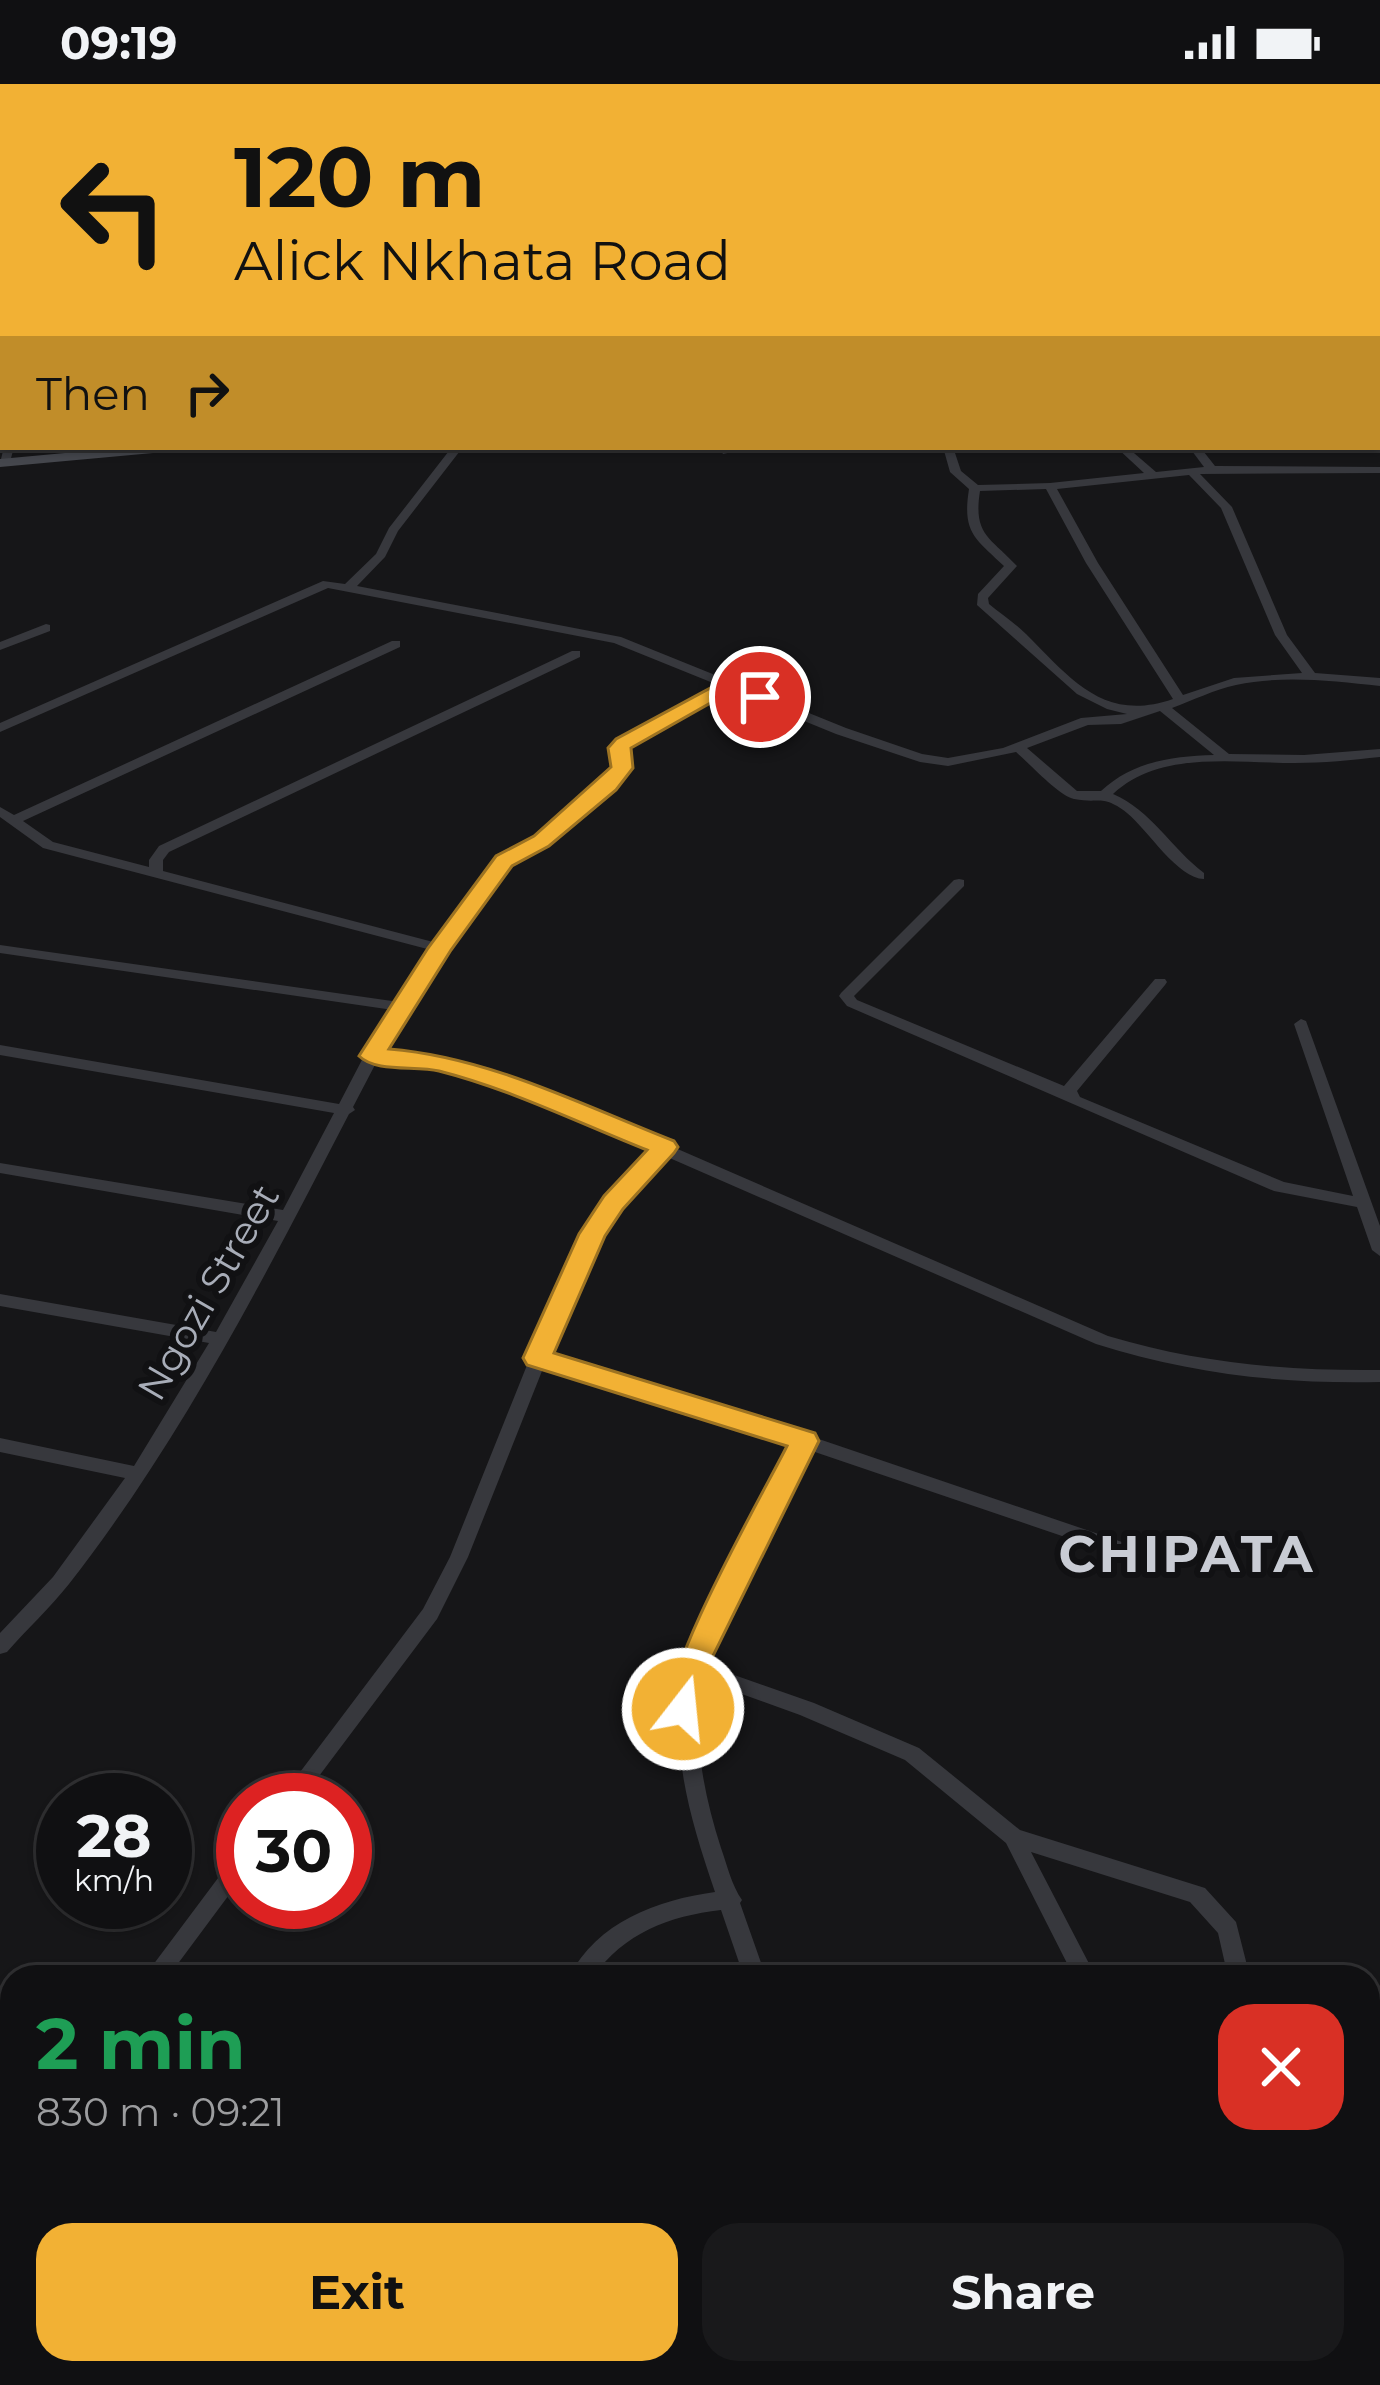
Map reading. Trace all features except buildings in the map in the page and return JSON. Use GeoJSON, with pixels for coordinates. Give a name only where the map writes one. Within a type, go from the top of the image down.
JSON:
{"type":"FeatureCollection","features":[{"type":"Feature","properties":{"kind":"street"},"geometry":{"type":"LineString","coordinates":[[5,458],[129,450]]}},
{"type":"Feature","properties":{"kind":"street"},"geometry":{"type":"LineString","coordinates":[[348,588],[381,555],[393,530],[456,450]]}},
{"type":"Feature","properties":{"kind":"street"},"geometry":{"type":"LineString","coordinates":[[949,450],[956,472],[975,488],[1050,486],[1212,469],[1380,470]]}},
{"type":"Feature","properties":{"kind":"street"},"geometry":{"type":"LineString","coordinates":[[1123,450],[1150,473]]}},
{"type":"Feature","properties":{"kind":"street"},"geometry":{"type":"LineString","coordinates":[[1196,450],[1212,469]]}},
{"type":"Feature","properties":{"kind":"street"},"geometry":{"type":"LineString","coordinates":[[1256,450],[1264,469]]}},
{"type":"Feature","properties":{"kind":"street"},"geometry":{"type":"LineString","coordinates":[[1190,470],[1226,507],[1281,635],[1310,674]]}},
{"type":"Feature","properties":{"kind":"street"},"geometry":{"type":"LineString","coordinates":[[1050,486],[1178,698]]}},
{"type":"Feature","properties":{"kind":"street"},"geometry":{"type":"LineString","coordinates":[[975,488],[970,521],[974,533],[1011,566],[982,597],[983,605],[1019,634],[1060,678],[1116,708],[1144,713]]}},
{"type":"Feature","properties":{"kind":"street"},"geometry":{"type":"LineString","coordinates":[[0,728],[214,638],[327,584],[617,640],[920,758],[962,763],[1086,721],[1121,720],[1238,681],[1310,674],[1380,682]]}},
{"type":"Feature","properties":{"kind":"street"},"geometry":{"type":"LineString","coordinates":[[0,646],[46,628]]}},
{"type":"Feature","properties":{"kind":"street"},"geometry":{"type":"LineString","coordinates":[[0,838],[11,820],[396,644]]}},
{"type":"Feature","properties":{"kind":"street"},"geometry":{"type":"LineString","coordinates":[[156,875],[156,860],[164,849],[577,654]]}},
{"type":"Feature","properties":{"kind":"street","name":"Ngozi Street"},"geometry":{"type":"LineString","coordinates":[[0,1645],[60,1582],[137,1474],[221,1339],[372,1056],[440,948],[504,861],[542,841],[608,785],[622,768],[619,748],[623,744],[729,684]]}},
{"type":"Feature","properties":{"kind":"street"},"geometry":{"type":"LineString","coordinates":[[1163,707],[1222,754]]}},
{"type":"Feature","properties":{"kind":"street"},"geometry":{"type":"LineString","coordinates":[[1018,747],[1074,795],[1126,802],[1178,862],[1199,876]]}},
{"type":"Feature","properties":{"kind":"street"},"geometry":{"type":"LineString","coordinates":[[1104,796],[1121,781],[1148,770],[1222,754],[1300,760],[1380,753]]}},
{"type":"Feature","properties":{"kind":"street"},"geometry":{"type":"LineString","coordinates":[[11,820],[48,845],[440,948]]}},
{"type":"Feature","properties":{"kind":"street"},"geometry":{"type":"LineString","coordinates":[[959,883],[847,991],[852,1003],[1280,1187],[1364,1203]]}},
{"type":"Feature","properties":{"kind":"street"},"geometry":{"type":"LineString","coordinates":[[0,949],[402,1007]]}},
{"type":"Feature","properties":{"kind":"street"},"geometry":{"type":"LineString","coordinates":[[1070,1095],[1069,1090],[1160,982]]}},
{"type":"Feature","properties":{"kind":"street"},"geometry":{"type":"LineString","coordinates":[[1301,1024],[1380,1250]]}},
{"type":"Feature","properties":{"kind":"street"},"geometry":{"type":"LineString","coordinates":[[0,1050],[347,1110]]}},
{"type":"Feature","properties":{"kind":"street"},"geometry":{"type":"LineString","coordinates":[[372,1056],[433,1061],[481,1074],[665,1147],[1102,1340],[1163,1360],[1284,1379],[1380,1376]]}},
{"type":"Feature","properties":{"kind":"street"},"geometry":{"type":"LineString","coordinates":[[309,1773],[430,1614],[459,1558],[592,1234],[613,1203],[665,1147]]}},
{"type":"Feature","properties":{"kind":"street"},"geometry":{"type":"LineString","coordinates":[[0,1168],[289,1217]]}},
{"type":"Feature","properties":{"kind":"street"},"geometry":{"type":"LineString","coordinates":[[0,1300],[221,1339]]}},
{"type":"Feature","properties":{"kind":"street"},"geometry":{"type":"LineString","coordinates":[[538,1358],[804,1441],[1115,1547]]}},
{"type":"Feature","properties":{"kind":"street"},"geometry":{"type":"LineString","coordinates":[[751,1965],[684,1748],[683,1709],[691,1668],[804,1441]]}},
{"type":"Feature","properties":{"kind":"street"},"geometry":{"type":"LineString","coordinates":[[0,1445],[137,1474]]}},
{"type":"Feature","properties":{"kind":"street"},"geometry":{"type":"LineString","coordinates":[[691,1668],[807,1709],[912,1754],[1013,1838],[1197,1895],[1228,1929],[1236,1965]]}},
{"type":"Feature","properties":{"kind":"street"},"geometry":{"type":"LineString","coordinates":[[1013,1838],[1079,1965]]}},
{"type":"Feature","properties":{"kind":"street"},"geometry":{"type":"LineString","coordinates":[[164,1965],[216,1896]]}},
{"type":"Feature","properties":{"kind":"street"},"geometry":{"type":"LineString","coordinates":[[590,1965],[622,1929],[680,1904],[731,1900]]}},
{"type":"Feature","properties":{"kind":"district","name":"CHIPATA"},"geometry":{"type":"Point","coordinates":[1187,1554]}},
{"type":"Feature","properties":{"kind":"route"},"geometry":{"type":"LineString","coordinates":[[683,1709],[691,1668],[804,1441],[538,1358],[592,1234],[613,1203],[665,1147],[481,1074],[433,1061],[372,1056],[440,948],[504,861],[542,841],[608,785],[622,768],[619,748],[623,744],[729,684],[760,697]]}}]}
